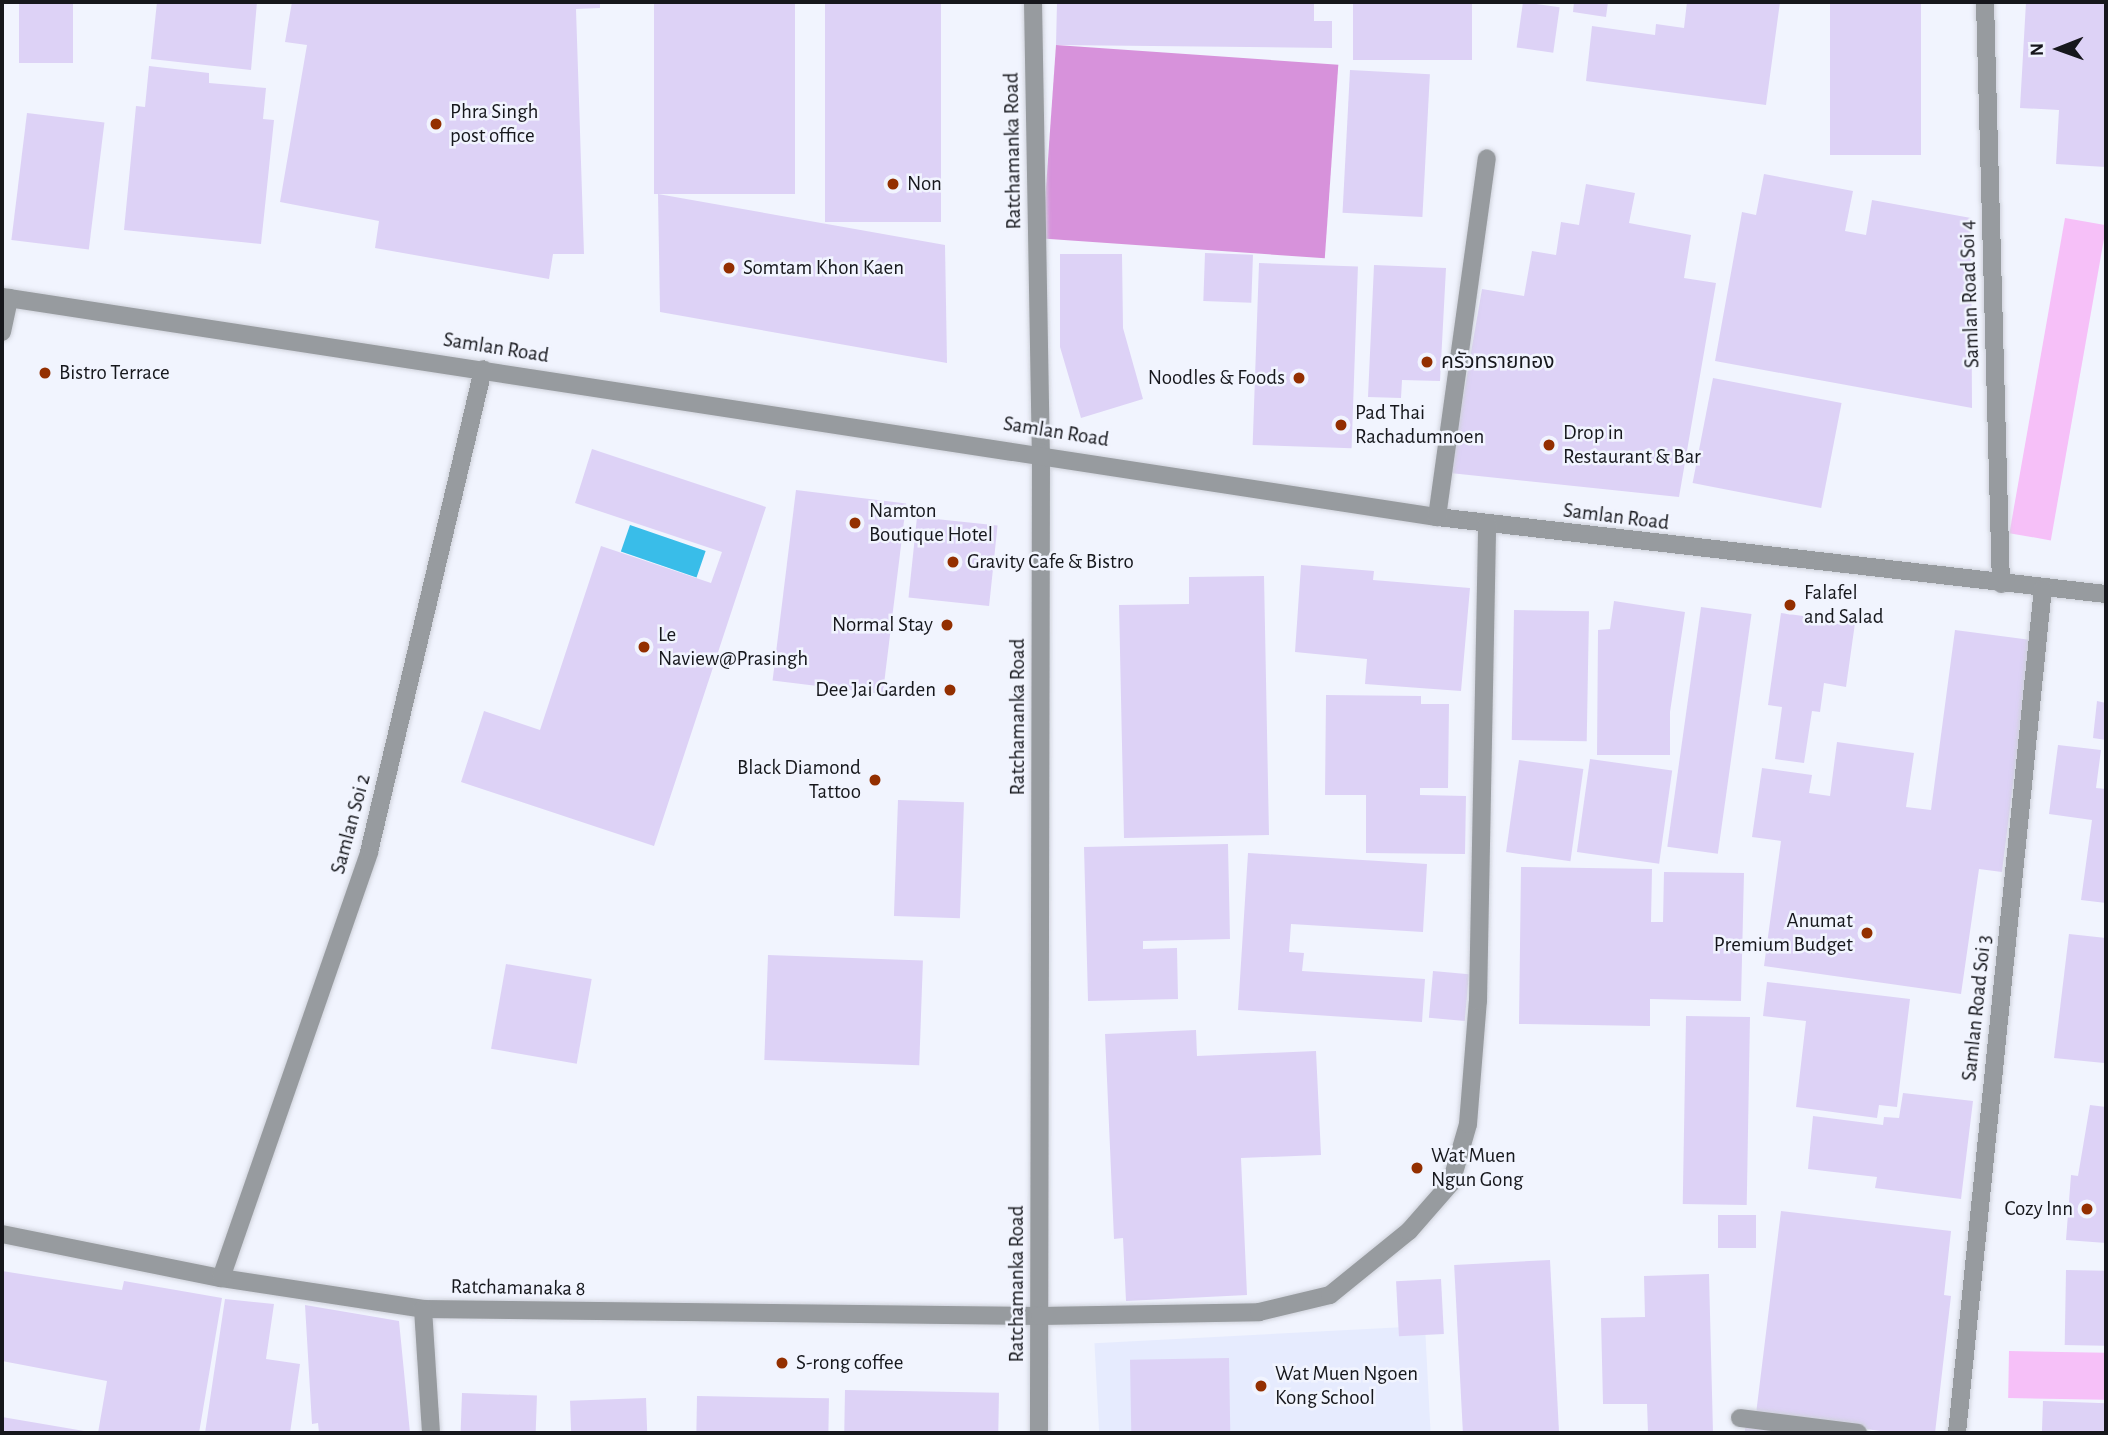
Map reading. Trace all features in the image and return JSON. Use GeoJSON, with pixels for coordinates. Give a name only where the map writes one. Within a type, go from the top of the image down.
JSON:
{"type":"FeatureCollection","features":[{"type":"Feature","properties":{"kind":"street","name":"Ratchamanka Road"},"geometry":{"type":"LineString","coordinates":[[1033,2],[1041,452],[1039,1433]]}},
{"type":"Feature","properties":{"kind":"street","name":"Samlan Road Soi 4"},"geometry":{"type":"LineString","coordinates":[[1985,2],[2001,584]]}},
{"type":"Feature","properties":{"kind":"street"},"geometry":{"type":"LineString","coordinates":[[1437,517],[1487,158]]}},
{"type":"Feature","properties":{"kind":"street","name":"Samlan Road"},"geometry":{"type":"LineString","coordinates":[[5,298],[1041,452],[1437,517],[2106,594]]}},
{"type":"Feature","properties":{"kind":"street"},"geometry":{"type":"LineString","coordinates":[[2,332],[5,298]]}},
{"type":"Feature","properties":{"kind":"street","name":"Samlan Soi 2"},"geometry":{"type":"LineString","coordinates":[[221,1278],[369,852],[483,369]]}},
{"type":"Feature","properties":{"kind":"street","name":"Ratchamanaka 8"},"geometry":{"type":"LineString","coordinates":[[2,1234],[221,1278],[423,1309],[1040,1316],[1259,1312],[1330,1295],[1409,1231],[1451,1183],[1468,1124],[1478,1001],[1487,523]]}},
{"type":"Feature","properties":{"kind":"street","name":"Samlan Road Soi 3"},"geometry":{"type":"LineString","coordinates":[[1957,1433],[2043,588]]}},
{"type":"Feature","properties":{"kind":"street"},"geometry":{"type":"LineString","coordinates":[[423,1309],[430,1433]]}},
{"type":"Feature","properties":{"kind":"street"},"geometry":{"type":"LineString","coordinates":[[1740,1418],[1858,1433]]}},
{"type":"Feature","properties":{"kind":"shaded area"},"geometry":{"type":"Polygon","coordinates":[[[1056,45],[1338,65],[1325,258],[1042,239],[1056,45]]]}},
{"type":"Feature","properties":{"kind":"shaded area"},"geometry":{"type":"Polygon","coordinates":[[[2065,218],[2106,227],[2051,540],[2009,533],[2065,218]]]}},
{"type":"Feature","properties":{"kind":"shaded area","name":"Wat Muen Ngoen Kong School"},"geometry":{"type":"Polygon","coordinates":[[[1425,1326],[1431,1433],[1099,1433],[1094,1343],[1425,1326]]]}},
{"type":"Feature","properties":{"kind":"shaded area"},"geometry":{"type":"Polygon","coordinates":[[[2009,1351],[2106,1353],[2105,1400],[2008,1398],[2009,1351]]]}},
{"type":"Feature","properties":{"kind":"water"},"geometry":{"type":"Polygon","coordinates":[[[630,525],[706,551],[697,578],[621,551],[630,525]]]}},
{"type":"Feature","properties":{"kind":"building"},"geometry":{"type":"Polygon","coordinates":[[[19,2],[73,2],[73,63],[19,63],[19,2]]]}},
{"type":"Feature","properties":{"kind":"building"},"geometry":{"type":"Polygon","coordinates":[[[157,2],[257,2],[251,70],[151,59],[157,2]]]}},
{"type":"Feature","properties":{"kind":"building","name":"Phra Singh post office"},"geometry":{"type":"Polygon","coordinates":[[[292,2],[600,2],[600,8],[576,9],[584,254],[553,254],[549,279],[375,248],[379,221],[280,202],[307,45],[285,42],[292,2]]]}},
{"type":"Feature","properties":{"kind":"building"},"geometry":{"type":"Polygon","coordinates":[[[654,2],[795,2],[795,194],[654,194],[654,2]]]}},
{"type":"Feature","properties":{"kind":"building"},"geometry":{"type":"Polygon","coordinates":[[[825,2],[941,2],[941,222],[825,222],[825,2]]]}},
{"type":"Feature","properties":{"kind":"building"},"geometry":{"type":"Polygon","coordinates":[[[1057,2],[1314,2],[1314,21],[1332,21],[1332,48],[1056,45],[1057,2]]]}},
{"type":"Feature","properties":{"kind":"building"},"geometry":{"type":"Polygon","coordinates":[[[1353,2],[1472,2],[1472,60],[1353,60],[1353,2]]]}},
{"type":"Feature","properties":{"kind":"building"},"geometry":{"type":"Polygon","coordinates":[[[1523,2],[1560,7],[1553,53],[1517,48],[1523,2]]]}},
{"type":"Feature","properties":{"kind":"building"},"geometry":{"type":"Polygon","coordinates":[[[1574,2],[1608,2],[1606,17],[1573,12],[1574,2]]]}},
{"type":"Feature","properties":{"kind":"building"},"geometry":{"type":"Polygon","coordinates":[[[1687,2],[1780,2],[1766,105],[1586,81],[1592,26],[1655,35],[1656,24],[1684,28],[1687,2]]]}},
{"type":"Feature","properties":{"kind":"building"},"geometry":{"type":"Polygon","coordinates":[[[1830,2],[1921,2],[1921,155],[1830,155],[1830,2]]]}},
{"type":"Feature","properties":{"kind":"building"},"geometry":{"type":"Polygon","coordinates":[[[2026,2],[2106,2],[2106,167],[2056,164],[2059,110],[2020,108],[2026,2]]]}},
{"type":"Feature","properties":{"kind":"building"},"geometry":{"type":"Polygon","coordinates":[[[149,66],[209,73],[209,83],[266,88],[263,119],[274,120],[261,244],[124,230],[136,106],[145,107],[149,66]]]}},
{"type":"Feature","properties":{"kind":"building"},"geometry":{"type":"Polygon","coordinates":[[[1350,70],[1430,74],[1422,217],[1343,213],[1350,70]]]}},
{"type":"Feature","properties":{"kind":"building"},"geometry":{"type":"Polygon","coordinates":[[[27,113],[104,123],[89,250],[11,240],[27,113]]]}},
{"type":"Feature","properties":{"kind":"building"},"geometry":{"type":"Polygon","coordinates":[[[1764,174],[1853,191],[1845,231],[1866,235],[1872,200],[1971,218],[1972,408],[1715,361],[1742,212],[1756,215],[1764,174]]]}},
{"type":"Feature","properties":{"kind":"building"},"geometry":{"type":"Polygon","coordinates":[[[1586,184],[1635,193],[1629,223],[1691,235],[1684,278],[1716,283],[1679,497],[1450,473],[1482,289],[1524,296],[1532,251],[1556,255],[1561,222],[1579,225],[1586,184]]]}},
{"type":"Feature","properties":{"kind":"building"},"geometry":{"type":"Polygon","coordinates":[[[658,194],[945,245],[947,363],[660,312],[658,194]]]}},
{"type":"Feature","properties":{"kind":"building"},"geometry":{"type":"Polygon","coordinates":[[[1205,253],[1253,255],[1251,303],[1203,301],[1205,253]]]}},
{"type":"Feature","properties":{"kind":"building"},"geometry":{"type":"Polygon","coordinates":[[[1060,254],[1122,254],[1123,328],[1143,399],[1081,418],[1060,347],[1060,254]]]}},
{"type":"Feature","properties":{"kind":"building"},"geometry":{"type":"Polygon","coordinates":[[[1259,263],[1358,266],[1352,448],[1253,445],[1259,263]]]}},
{"type":"Feature","properties":{"kind":"building"},"geometry":{"type":"Polygon","coordinates":[[[1374,265],[1446,268],[1440,381],[1402,380],[1401,398],[1368,397],[1374,265]]]}},
{"type":"Feature","properties":{"kind":"building"},"geometry":{"type":"Polygon","coordinates":[[[1713,378],[1842,403],[1821,508],[1693,483],[1713,378]]]}},
{"type":"Feature","properties":{"kind":"building","name":"Le Naview@Prasingh"},"geometry":{"type":"Polygon","coordinates":[[[592,449],[766,507],[654,846],[461,782],[484,711],[540,730],[601,546],[711,583],[722,552],[575,503],[592,449]]]}},
{"type":"Feature","properties":{"kind":"building"},"geometry":{"type":"Polygon","coordinates":[[[796,490],[906,504],[883,694],[773,681],[796,490]]]}},
{"type":"Feature","properties":{"kind":"building","name":"Gravity Cafe & Bistro"},"geometry":{"type":"Polygon","coordinates":[[[917,517],[998,525],[989,606],[909,598],[917,517]]]}},
{"type":"Feature","properties":{"kind":"building"},"geometry":{"type":"Polygon","coordinates":[[[1301,565],[1374,571],[1373,580],[1470,588],[1461,691],[1365,684],[1367,659],[1295,652],[1301,565]]]}},
{"type":"Feature","properties":{"kind":"building"},"geometry":{"type":"Polygon","coordinates":[[[1264,576],[1269,835],[1124,838],[1119,605],[1189,604],[1189,577],[1264,576]]]}},
{"type":"Feature","properties":{"kind":"building"},"geometry":{"type":"Polygon","coordinates":[[[1614,601],[1685,612],[1670,712],[1670,755],[1597,755],[1598,630],[1610,629],[1614,601]]]}},
{"type":"Feature","properties":{"kind":"building"},"geometry":{"type":"Polygon","coordinates":[[[1701,607],[1752,614],[1718,854],[1667,847],[1701,607]]]}},
{"type":"Feature","properties":{"kind":"building"},"geometry":{"type":"Polygon","coordinates":[[[1514,610],[1589,611],[1587,741],[1512,740],[1514,610]]]}},
{"type":"Feature","properties":{"kind":"building"},"geometry":{"type":"Polygon","coordinates":[[[1781,613],[1855,623],[1846,687],[1824,683],[1820,712],[1812,711],[1804,763],[1775,759],[1782,707],[1768,705],[1781,613]]]}},
{"type":"Feature","properties":{"kind":"building"},"geometry":{"type":"Polygon","coordinates":[[[1955,630],[2031,640],[2002,872],[1979,869],[1961,994],[1764,966],[1781,841],[1752,837],[1762,768],[1812,775],[1809,793],[1830,796],[1837,742],[1914,753],[1906,807],[1931,810],[1955,630]]]}},
{"type":"Feature","properties":{"kind":"building"},"geometry":{"type":"Polygon","coordinates":[[[1326,695],[1421,696],[1421,704],[1449,704],[1448,788],[1420,788],[1420,795],[1466,796],[1465,854],[1366,853],[1366,795],[1325,795],[1326,695]]]}},
{"type":"Feature","properties":{"kind":"building"},"geometry":{"type":"Polygon","coordinates":[[[2097,701],[2106,703],[2106,740],[2093,738],[2097,701]]]}},
{"type":"Feature","properties":{"kind":"building"},"geometry":{"type":"Polygon","coordinates":[[[2058,745],[2101,750],[2096,788],[2106,789],[2106,903],[2081,900],[2092,820],[2049,814],[2058,745]]]}},
{"type":"Feature","properties":{"kind":"building"},"geometry":{"type":"Polygon","coordinates":[[[1590,759],[1672,771],[1659,864],[1577,852],[1590,759]]]}},
{"type":"Feature","properties":{"kind":"building"},"geometry":{"type":"Polygon","coordinates":[[[1519,760],[1583,769],[1570,861],[1506,852],[1519,760]]]}},
{"type":"Feature","properties":{"kind":"building"},"geometry":{"type":"Polygon","coordinates":[[[898,800],[964,802],[960,918],[894,916],[898,800]]]}},
{"type":"Feature","properties":{"kind":"building"},"geometry":{"type":"Polygon","coordinates":[[[1228,844],[1230,939],[1143,941],[1143,949],[1177,948],[1178,999],[1088,1001],[1084,847],[1228,844]]]}},
{"type":"Feature","properties":{"kind":"building"},"geometry":{"type":"Polygon","coordinates":[[[1248,853],[1427,864],[1423,932],[1291,924],[1289,952],[1304,953],[1302,971],[1425,979],[1422,1022],[1238,1010],[1248,853]]]}},
{"type":"Feature","properties":{"kind":"building"},"geometry":{"type":"Polygon","coordinates":[[[1521,867],[1652,869],[1651,922],[1663,922],[1664,872],[1744,873],[1741,1001],[1650,999],[1650,1026],[1519,1024],[1521,867]]]}},
{"type":"Feature","properties":{"kind":"building"},"geometry":{"type":"Polygon","coordinates":[[[2069,934],[2106,938],[2104,1063],[2054,1058],[2069,934]]]}},
{"type":"Feature","properties":{"kind":"building"},"geometry":{"type":"Polygon","coordinates":[[[768,955],[923,960],[919,1065],[764,1060],[768,955]]]}},
{"type":"Feature","properties":{"kind":"building"},"geometry":{"type":"Polygon","coordinates":[[[506,964],[592,979],[577,1064],[491,1049],[506,964]]]}},
{"type":"Feature","properties":{"kind":"building"},"geometry":{"type":"Polygon","coordinates":[[[1433,971],[1469,974],[1465,1021],[1429,1018],[1433,971]]]}},
{"type":"Feature","properties":{"kind":"building"},"geometry":{"type":"Polygon","coordinates":[[[1767,982],[1910,999],[1897,1107],[1879,1105],[1877,1118],[1796,1107],[1806,1021],[1763,1016],[1767,982]]]}},
{"type":"Feature","properties":{"kind":"building"},"geometry":{"type":"Polygon","coordinates":[[[1686,1016],[1750,1017],[1747,1205],[1683,1204],[1686,1016]]]}},
{"type":"Feature","properties":{"kind":"building"},"geometry":{"type":"Polygon","coordinates":[[[1196,1030],[1197,1056],[1316,1051],[1321,1155],[1241,1158],[1247,1295],[1126,1301],[1123,1238],[1114,1239],[1105,1034],[1196,1030]]]}},
{"type":"Feature","properties":{"kind":"building"},"geometry":{"type":"Polygon","coordinates":[[[1903,1093],[1973,1101],[1961,1199],[1875,1188],[1877,1177],[1808,1169],[1813,1116],[1883,1125],[1884,1117],[1899,1118],[1903,1093]]]}},
{"type":"Feature","properties":{"kind":"building","name":"Cozy Inn"},"geometry":{"type":"Polygon","coordinates":[[[2090,1105],[2106,1107],[2106,1243],[2066,1240],[2071,1175],[2078,1176],[2090,1105]]]}},
{"type":"Feature","properties":{"kind":"building"},"geometry":{"type":"Polygon","coordinates":[[[1781,1211],[1951,1231],[1944,1295],[1951,1296],[1935,1433],[1895,1433],[1756,1414],[1781,1211]]]}},
{"type":"Feature","properties":{"kind":"building"},"geometry":{"type":"Polygon","coordinates":[[[1718,1215],[1756,1215],[1756,1248],[1718,1248],[1718,1215]]]}},
{"type":"Feature","properties":{"kind":"building"},"geometry":{"type":"Polygon","coordinates":[[[1550,1260],[1559,1433],[1463,1433],[1454,1265],[1550,1260]]]}},
{"type":"Feature","properties":{"kind":"building"},"geometry":{"type":"Polygon","coordinates":[[[2066,1270],[2106,1271],[2105,1346],[2065,1345],[2066,1270]]]}},
{"type":"Feature","properties":{"kind":"building"},"geometry":{"type":"Polygon","coordinates":[[[2,1271],[122,1290],[124,1281],[222,1298],[199,1433],[98,1433],[107,1381],[2,1361],[2,1271]]]}},
{"type":"Feature","properties":{"kind":"building"},"geometry":{"type":"Polygon","coordinates":[[[1709,1274],[1713,1433],[1648,1433],[1647,1404],[1603,1404],[1601,1318],[1645,1317],[1644,1276],[1709,1274]]]}},
{"type":"Feature","properties":{"kind":"building"},"geometry":{"type":"Polygon","coordinates":[[[1441,1279],[1444,1334],[1399,1336],[1396,1281],[1441,1279]]]}},
{"type":"Feature","properties":{"kind":"building"},"geometry":{"type":"Polygon","coordinates":[[[225,1299],[274,1304],[266,1359],[300,1364],[290,1433],[205,1433],[225,1299]]]}},
{"type":"Feature","properties":{"kind":"building"},"geometry":{"type":"Polygon","coordinates":[[[305,1305],[399,1321],[410,1433],[319,1433],[318,1423],[312,1424],[305,1305]]]}},
{"type":"Feature","properties":{"kind":"building"},"geometry":{"type":"Polygon","coordinates":[[[1229,1358],[1230,1433],[1131,1433],[1130,1360],[1229,1358]]]}},
{"type":"Feature","properties":{"kind":"building"},"geometry":{"type":"Polygon","coordinates":[[[845,1390],[999,1393],[998,1433],[844,1433],[845,1390]]]}},
{"type":"Feature","properties":{"kind":"building"},"geometry":{"type":"Polygon","coordinates":[[[462,1393],[537,1396],[536,1433],[461,1433],[462,1393]]]}},
{"type":"Feature","properties":{"kind":"building"},"geometry":{"type":"Polygon","coordinates":[[[697,1396],[829,1398],[828,1433],[696,1433],[697,1396]]]}},
{"type":"Feature","properties":{"kind":"building"},"geometry":{"type":"Polygon","coordinates":[[[646,1398],[647,1433],[571,1433],[570,1401],[646,1398]]]}},
{"type":"Feature","properties":{"kind":"building"},"geometry":{"type":"Polygon","coordinates":[[[2043,1401],[2106,1403],[2105,1433],[2042,1433],[2043,1401]]]}},
{"type":"Feature","properties":{"kind":"building"},"geometry":{"type":"Polygon","coordinates":[[[2,1417],[90,1432],[90,1433],[2,1433],[2,1417]]]}},
{"type":"Feature","properties":{"kind":"building"},"geometry":{"type":"Polygon","coordinates":[[[1745,1422],[1793,1433],[1745,1433],[1745,1422]]]}},
{"type":"Feature","properties":{"kind":"place","name":"Phra Singh post office"},"geometry":{"type":"Point","coordinates":[436,124]}},
{"type":"Feature","properties":{"kind":"place","name":"Non"},"geometry":{"type":"Point","coordinates":[893,184]}},
{"type":"Feature","properties":{"kind":"place","name":"Somtam Khon Kaen"},"geometry":{"type":"Point","coordinates":[729,268]}},
{"type":"Feature","properties":{"kind":"place","name":"ครัวทรายทอง"},"geometry":{"type":"Point","coordinates":[1427,362]}},
{"type":"Feature","properties":{"kind":"place","name":"Bistro Terrace"},"geometry":{"type":"Point","coordinates":[45,373]}},
{"type":"Feature","properties":{"kind":"place","name":"Noodles & Foods"},"geometry":{"type":"Point","coordinates":[1299,378]}},
{"type":"Feature","properties":{"kind":"place","name":"Pad Thai Rachadumnoen"},"geometry":{"type":"Point","coordinates":[1341,425]}},
{"type":"Feature","properties":{"kind":"place","name":"Drop in Restaurant & Bar"},"geometry":{"type":"Point","coordinates":[1549,445]}},
{"type":"Feature","properties":{"kind":"place","name":"Namton Boutique Hotel"},"geometry":{"type":"Point","coordinates":[855,523]}},
{"type":"Feature","properties":{"kind":"place","name":"Gravity Cafe & Bistro"},"geometry":{"type":"Point","coordinates":[953,562]}},
{"type":"Feature","properties":{"kind":"place","name":"Falafel and Salad"},"geometry":{"type":"Point","coordinates":[1790,605]}},
{"type":"Feature","properties":{"kind":"place","name":"Normal Stay"},"geometry":{"type":"Point","coordinates":[947,625]}},
{"type":"Feature","properties":{"kind":"place","name":"Le Naview@Prasingh"},"geometry":{"type":"Point","coordinates":[644,647]}},
{"type":"Feature","properties":{"kind":"place","name":"Dee Jai Garden"},"geometry":{"type":"Point","coordinates":[950,690]}},
{"type":"Feature","properties":{"kind":"place","name":"Black Diamond Tattoo"},"geometry":{"type":"Point","coordinates":[875,780]}},
{"type":"Feature","properties":{"kind":"place","name":"Anumat Premium Budget"},"geometry":{"type":"Point","coordinates":[1867,933]}},
{"type":"Feature","properties":{"kind":"place","name":"Wat Muen Ngun Gong"},"geometry":{"type":"Point","coordinates":[1417,1168]}},
{"type":"Feature","properties":{"kind":"place","name":"Cozy Inn"},"geometry":{"type":"Point","coordinates":[2087,1209]}},
{"type":"Feature","properties":{"kind":"place","name":"S-rong coffee"},"geometry":{"type":"Point","coordinates":[782,1363]}},
{"type":"Feature","properties":{"kind":"place","name":"Wat Muen Ngoen Kong School"},"geometry":{"type":"Point","coordinates":[1261,1386]}}]}
